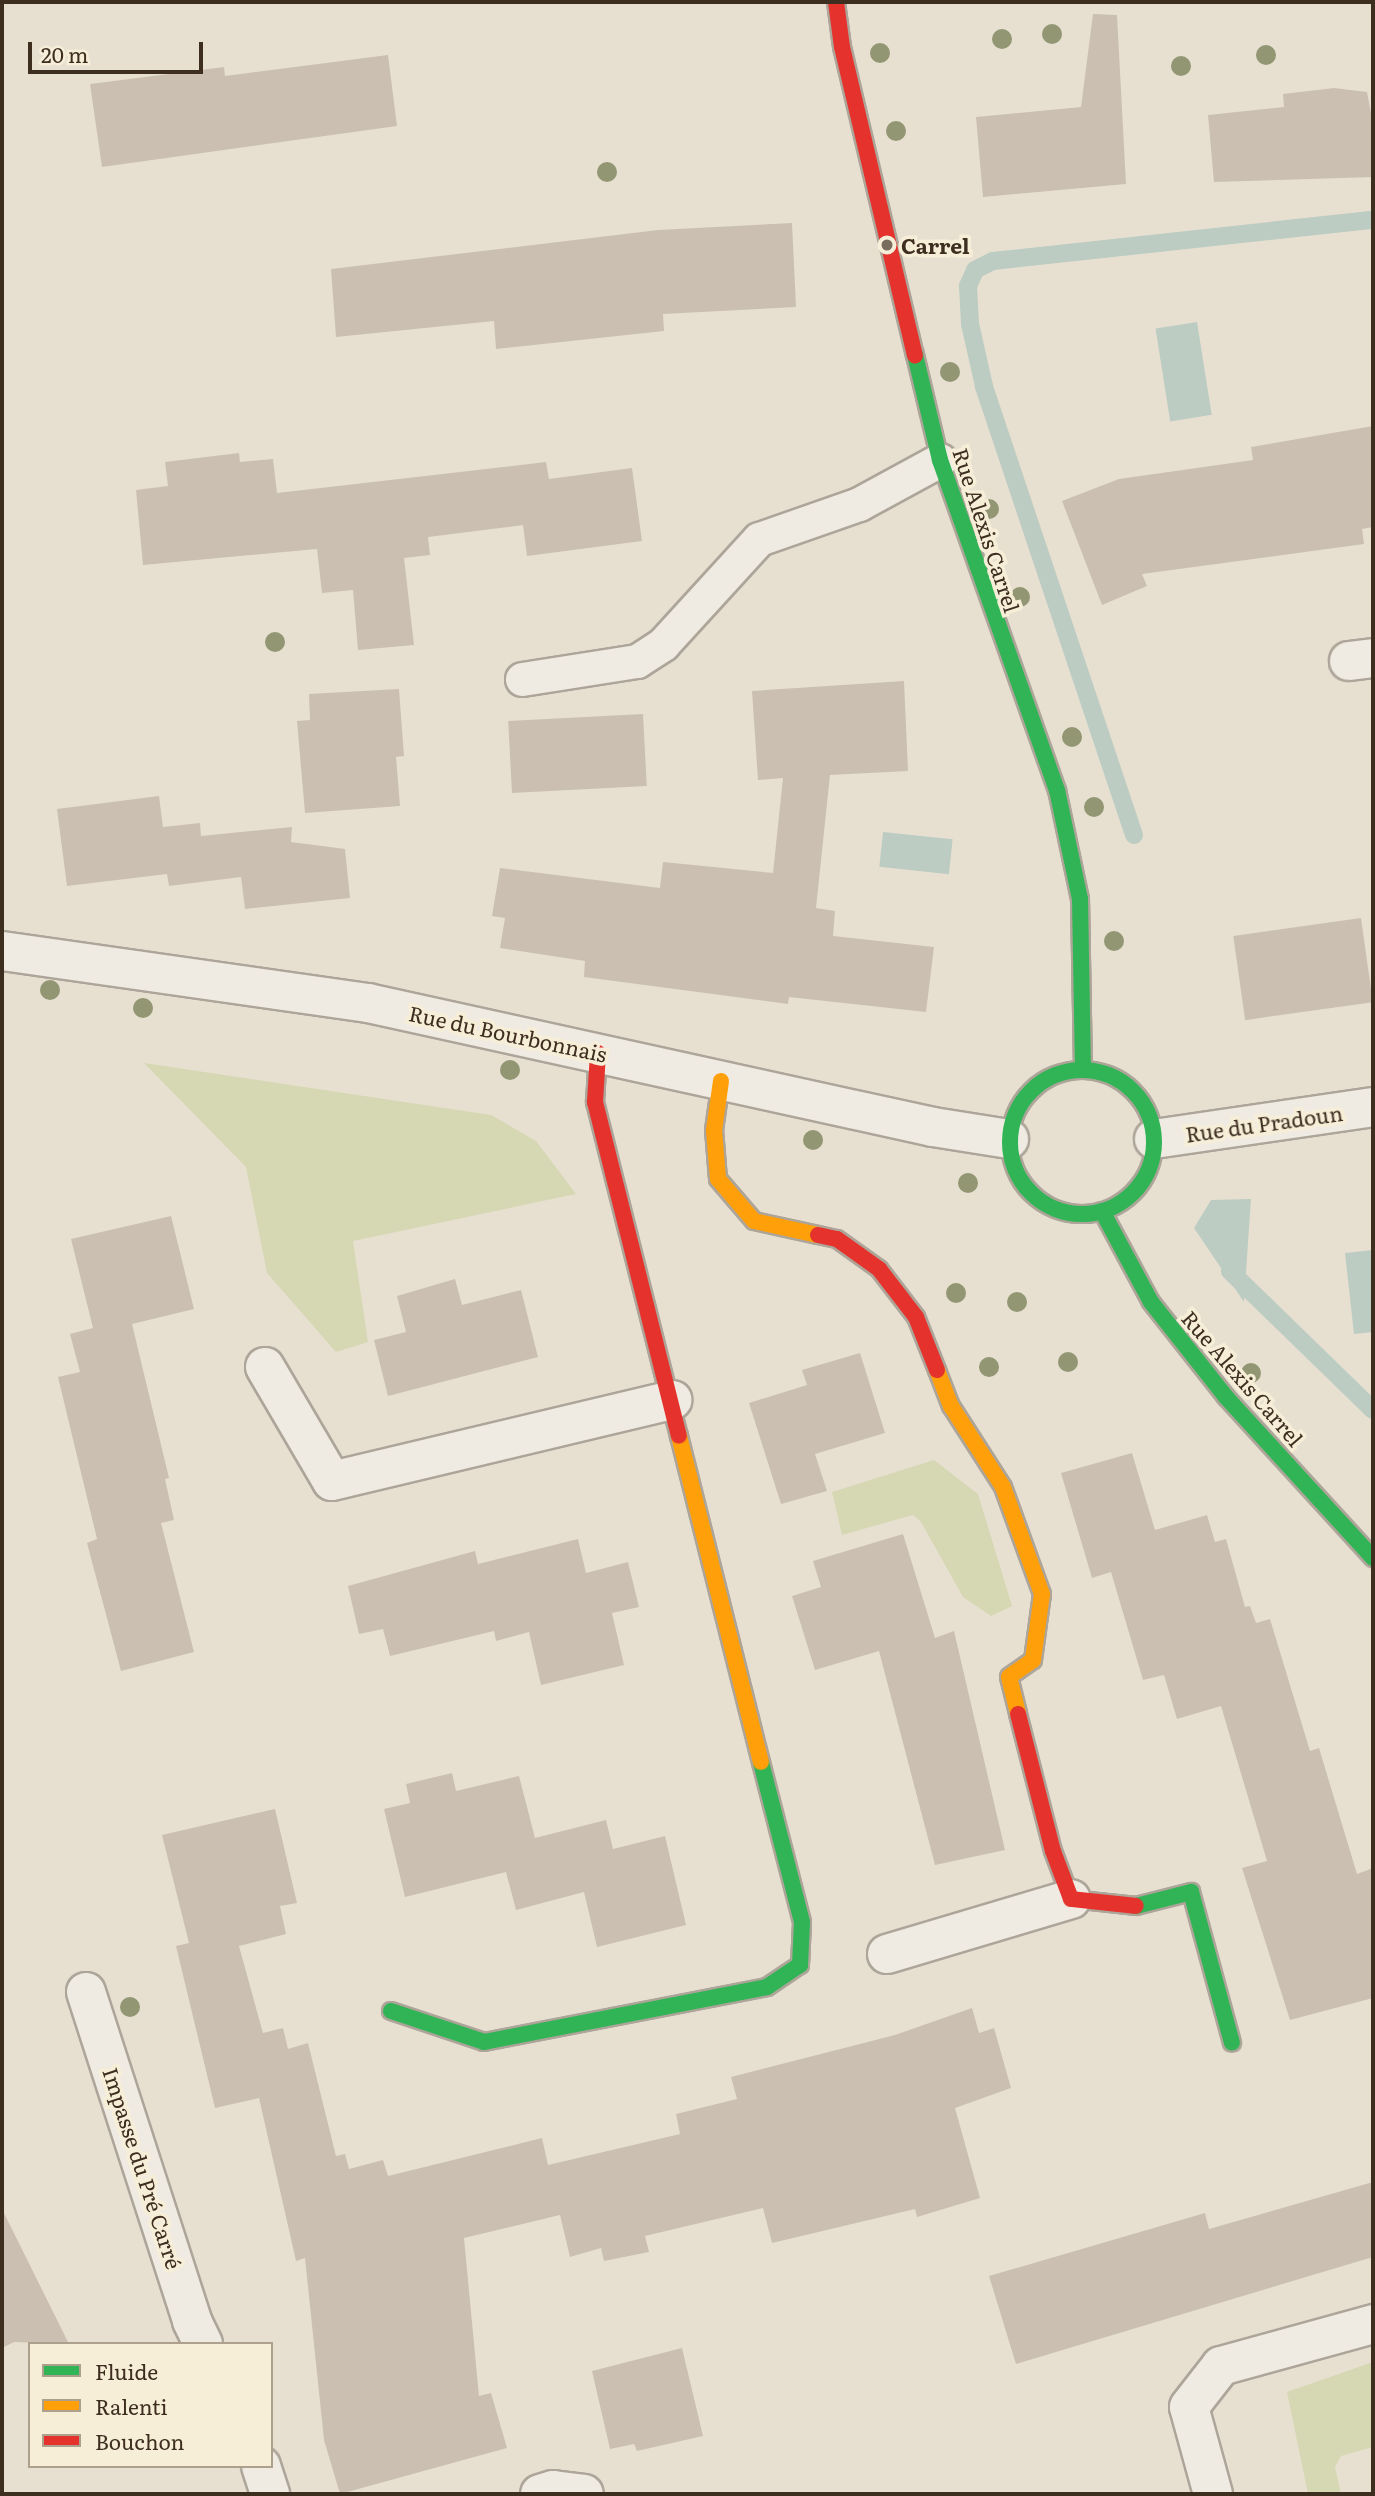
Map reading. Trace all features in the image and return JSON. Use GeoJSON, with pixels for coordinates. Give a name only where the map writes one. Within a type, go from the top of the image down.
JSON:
{"type":"FeatureCollection","features":[{"type":"Feature","properties":{"kind":"street","name":"Rue Alexis Carrel"},"geometry":{"type":"LineString","coordinates":[[836,2],[845,60],[940,460],[1057,790],[1080,899],[1083,1070]]}},
{"type":"Feature","properties":{"kind":"street","name":"Rue du Bourbonnais"},"geometry":{"type":"LineString","coordinates":[[2,951],[368,1003],[721,1081],[1009,1139]]}},
{"type":"Feature","properties":{"kind":"street"},"geometry":{"type":"LineString","coordinates":[[391,2011],[484,2042],[767,1987],[800,1965],[803,1922],[595,1102],[598,1053]]}},
{"type":"Feature","properties":{"kind":"street"},"geometry":{"type":"LineString","coordinates":[[1083,1070],[1104,1073],[1139,1097],[1150,1117],[1154,1139],[1146,1175],[1120,1203],[1102,1211],[1057,1210],[1037,1199],[1021,1182],[1009,1139],[1019,1108],[1040,1082],[1083,1070]]}},
{"type":"Feature","properties":{"kind":"street"},"geometry":{"type":"LineString","coordinates":[[721,1081],[714,1130],[718,1179],[754,1221],[837,1239],[879,1269],[916,1317],[951,1406],[1003,1487],[1042,1594],[1033,1660],[1009,1676],[1053,1851],[1071,1899]]}},
{"type":"Feature","properties":{"kind":"street","name":"Rue du Pradoun"},"geometry":{"type":"LineString","coordinates":[[1154,1139],[1373,1107]]}},
{"type":"Feature","properties":{"kind":"street","name":"Rue Alexis Carrel"},"geometry":{"type":"LineString","coordinates":[[1102,1211],[1151,1302],[1226,1398],[1373,1558]]}},
{"type":"Feature","properties":{"kind":"street"},"geometry":{"type":"LineString","coordinates":[[265,1367],[332,1481],[672,1400]]}},
{"type":"Feature","properties":{"kind":"street"},"geometry":{"type":"LineString","coordinates":[[887,1954],[1071,1899],[1143,1907],[1191,1892],[1232,2043]]}},
{"type":"Feature","properties":{"kind":"street","name":"Impasse du Pré Carré"},"geometry":{"type":"LineString","coordinates":[[86,1992],[192,2322],[202,2342]]}},
{"type":"Feature","properties":{"kind":"street"},"geometry":{"type":"LineString","coordinates":[[1213,2494],[1189,2407],[1221,2366],[1373,2324]]}},
{"type":"Feature","properties":{"kind":"street"},"geometry":{"type":"LineString","coordinates":[[262,2468],[270,2494]]}},
{"type":"Feature","properties":{"kind":"street"},"geometry":{"type":"LineString","coordinates":[[540,2494],[553,2490],[584,2494]]}},
{"type":"Feature","properties":{"kind":"lane"},"geometry":{"type":"LineString","coordinates":[[522,679],[638,661],[663,645],[759,539],[859,504],[940,460]]}},
{"type":"Feature","properties":{"kind":"green space"},"geometry":{"type":"Polygon","coordinates":[[[144,1063],[491,1115],[536,1141],[576,1194],[353,1241],[368,1342],[336,1352],[267,1273],[246,1167],[144,1063]]]}},
{"type":"Feature","properties":{"kind":"green space"},"geometry":{"type":"Polygon","coordinates":[[[934,1460],[978,1494],[1012,1606],[991,1616],[963,1597],[921,1522],[913,1515],[842,1535],[832,1492],[934,1460]]]}},
{"type":"Feature","properties":{"kind":"green space"},"geometry":{"type":"Polygon","coordinates":[[[1373,2362],[1373,2447],[1341,2456],[1335,2467],[1341,2494],[1308,2494],[1287,2392],[1373,2362]]]}},
{"type":"Feature","properties":{"kind":"shaded area"},"geometry":{"type":"Polygon","coordinates":[[[1197,322],[1212,415],[1170,421],[1156,329],[1197,322]]]}},
{"type":"Feature","properties":{"kind":"shaded area"},"geometry":{"type":"Polygon","coordinates":[[[883,832],[953,839],[949,874],[879,867],[883,832]]]}},
{"type":"Feature","properties":{"kind":"shaded area"},"geometry":{"type":"Polygon","coordinates":[[[1251,1199],[1244,1302],[1194,1228],[1211,1200],[1251,1199]]]}},
{"type":"Feature","properties":{"kind":"shaded area"},"geometry":{"type":"Polygon","coordinates":[[[1373,1250],[1373,1332],[1354,1334],[1345,1253],[1373,1250]]]}},
{"type":"Feature","properties":{"kind":"building"},"geometry":{"type":"Polygon","coordinates":[[[1093,14],[1117,15],[1126,184],[983,197],[976,117],[1081,107],[1093,14]]]}},
{"type":"Feature","properties":{"kind":"building"},"geometry":{"type":"Polygon","coordinates":[[[388,55],[397,126],[102,167],[90,84],[224,67],[225,76],[388,55]]]}},
{"type":"Feature","properties":{"kind":"building"},"geometry":{"type":"Polygon","coordinates":[[[1334,88],[1367,92],[1373,124],[1373,177],[1214,182],[1208,115],[1284,107],[1283,94],[1334,88]]]}},
{"type":"Feature","properties":{"kind":"building"},"geometry":{"type":"Polygon","coordinates":[[[792,223],[796,307],[663,314],[664,331],[496,349],[494,321],[336,337],[331,269],[658,230],[792,223]]]}},
{"type":"Feature","properties":{"kind":"building"},"geometry":{"type":"Polygon","coordinates":[[[1373,426],[1373,527],[1362,529],[1364,544],[1142,574],[1147,586],[1102,605],[1062,501],[1119,479],[1253,460],[1251,447],[1373,426]]]}},
{"type":"Feature","properties":{"kind":"building"},"geometry":{"type":"Polygon","coordinates":[[[239,453],[240,462],[273,459],[277,493],[546,462],[549,479],[632,468],[642,541],[527,556],[523,525],[428,537],[430,555],[404,558],[414,645],[358,650],[353,590],[322,593],[317,549],[143,565],[136,490],[168,486],[165,462],[239,453]]]}},
{"type":"Feature","properties":{"kind":"building"},"geometry":{"type":"Polygon","coordinates":[[[904,681],[908,771],[830,775],[816,908],[835,911],[833,936],[934,947],[926,1012],[789,997],[788,1004],[584,977],[585,961],[500,948],[505,918],[492,916],[500,868],[660,888],[663,862],[773,873],[783,778],[758,780],[752,691],[904,681]]]}},
{"type":"Feature","properties":{"kind":"building"},"geometry":{"type":"Polygon","coordinates":[[[399,689],[404,756],[396,757],[400,806],[305,813],[297,721],[310,720],[309,694],[399,689]]]}},
{"type":"Feature","properties":{"kind":"building"},"geometry":{"type":"Polygon","coordinates":[[[643,714],[647,786],[512,793],[508,721],[643,714]]]}},
{"type":"Feature","properties":{"kind":"building"},"geometry":{"type":"Polygon","coordinates":[[[159,796],[163,827],[200,823],[201,836],[292,827],[291,842],[345,849],[350,898],[245,909],[241,877],[169,886],[167,874],[67,886],[57,809],[159,796]]]}},
{"type":"Feature","properties":{"kind":"building"},"geometry":{"type":"Polygon","coordinates":[[[1361,918],[1373,1002],[1245,1020],[1233,936],[1361,918]]]}},
{"type":"Feature","properties":{"kind":"building"},"geometry":{"type":"Polygon","coordinates":[[[171,1216],[194,1309],[132,1324],[169,1478],[165,1479],[174,1520],[161,1523],[194,1652],[121,1671],[87,1543],[97,1539],[58,1377],[80,1372],[70,1334],[93,1328],[71,1239],[171,1216]]]}},
{"type":"Feature","properties":{"kind":"building"},"geometry":{"type":"Polygon","coordinates":[[[455,1279],[462,1305],[521,1290],[538,1357],[388,1396],[374,1340],[406,1332],[397,1296],[455,1279]]]}},
{"type":"Feature","properties":{"kind":"building"},"geometry":{"type":"Polygon","coordinates":[[[860,1353],[885,1433],[815,1454],[827,1491],[781,1504],[749,1403],[807,1385],[802,1370],[860,1353]]]}},
{"type":"Feature","properties":{"kind":"building"},"geometry":{"type":"Polygon","coordinates":[[[1132,1453],[1155,1530],[1207,1515],[1215,1542],[1226,1539],[1245,1607],[1250,1606],[1256,1623],[1270,1619],[1310,1751],[1319,1748],[1357,1874],[1373,1868],[1373,1998],[1290,2020],[1242,1868],[1267,1861],[1221,1706],[1177,1719],[1164,1675],[1143,1680],[1111,1572],[1092,1578],[1061,1473],[1132,1453]]]}},
{"type":"Feature","properties":{"kind":"building"},"geometry":{"type":"Polygon","coordinates":[[[903,1534],[935,1638],[954,1631],[1005,1850],[935,1865],[879,1651],[815,1670],[792,1596],[821,1587],[813,1561],[903,1534]]]}},
{"type":"Feature","properties":{"kind":"building"},"geometry":{"type":"Polygon","coordinates":[[[578,1539],[586,1573],[628,1562],[639,1607],[612,1613],[624,1665],[541,1685],[529,1632],[496,1641],[494,1631],[390,1656],[383,1629],[359,1634],[348,1586],[475,1551],[478,1564],[578,1539]]]}},
{"type":"Feature","properties":{"kind":"building"},"geometry":{"type":"Polygon","coordinates":[[[452,1773],[456,1791],[519,1776],[535,1838],[606,1820],[613,1849],[665,1836],[686,1925],[597,1947],[584,1892],[516,1910],[506,1872],[405,1897],[384,1809],[410,1803],[406,1784],[452,1773]]]}},
{"type":"Feature","properties":{"kind":"building"},"geometry":{"type":"Polygon","coordinates":[[[275,1809],[297,1903],[280,1906],[286,1934],[239,1946],[263,2033],[283,2028],[288,2049],[308,2043],[336,2156],[345,2154],[349,2169],[383,2160],[388,2176],[542,2138],[548,2165],[680,2134],[676,2114],[737,2099],[731,2077],[895,2035],[972,2008],[979,2033],[994,2028],[1011,2088],[955,2108],[980,2198],[917,2217],[915,2209],[772,2243],[763,2208],[645,2236],[649,2252],[604,2261],[601,2248],[570,2257],[560,2215],[464,2238],[479,2396],[491,2393],[507,2448],[340,2494],[324,2440],[305,2258],[296,2261],[259,2098],[215,2108],[176,1946],[189,1943],[162,1835],[275,1809]]]}},
{"type":"Feature","properties":{"kind":"building"},"geometry":{"type":"Polygon","coordinates":[[[1373,2182],[1373,2257],[1016,2364],[989,2276],[1205,2213],[1209,2229],[1373,2182]]]}},
{"type":"Feature","properties":{"kind":"building"},"geometry":{"type":"Polygon","coordinates":[[[2,2209],[68,2342],[14,2342],[2,2348],[2,2209]]]}},
{"type":"Feature","properties":{"kind":"building"},"geometry":{"type":"Polygon","coordinates":[[[682,2348],[703,2436],[637,2451],[634,2444],[610,2449],[592,2371],[682,2348]]]}},
{"type":"Feature","properties":{"kind":"waterway"},"geometry":{"type":"LineString","coordinates":[[1134,835],[984,386],[970,324],[968,286],[975,270],[993,261],[1373,220]]}},
{"type":"Feature","properties":{"kind":"waterway"},"geometry":{"type":"LineString","coordinates":[[1230,1271],[1373,1410]]}},
{"type":"Feature","properties":{"kind":"traffic: fast"},"geometry":{"type":"LineString","coordinates":[[915,355],[940,460],[1057,790],[1080,899],[1083,1070]]}},
{"type":"Feature","properties":{"kind":"traffic: fast"},"geometry":{"type":"LineString","coordinates":[[1082,1070],[1109,1076],[1133,1091],[1148,1115],[1154,1142],[1148,1169],[1133,1193],[1109,1208],[1082,1214],[1055,1208],[1031,1193],[1016,1169],[1010,1142],[1016,1115],[1031,1091],[1055,1076],[1082,1070]]}},
{"type":"Feature","properties":{"kind":"traffic: fast"},"geometry":{"type":"LineString","coordinates":[[1102,1211],[1151,1302],[1226,1397],[1373,1558]]}},
{"type":"Feature","properties":{"kind":"traffic: fast"},"geometry":{"type":"LineString","coordinates":[[391,2011],[484,2042],[767,1987],[800,1965],[802,1922],[761,1762]]}},
{"type":"Feature","properties":{"kind":"traffic: fast"},"geometry":{"type":"LineString","coordinates":[[1136,1906],[1191,1892],[1232,2043]]}},
{"type":"Feature","properties":{"kind":"traffic: slow"},"geometry":{"type":"LineString","coordinates":[[721,1081],[714,1130],[718,1179],[754,1221],[818,1235]]}},
{"type":"Feature","properties":{"kind":"traffic: slow"},"geometry":{"type":"LineString","coordinates":[[937,1370],[951,1406],[1003,1487],[1042,1594],[1033,1660],[1009,1677],[1018,1714]]}},
{"type":"Feature","properties":{"kind":"traffic: slow"},"geometry":{"type":"LineString","coordinates":[[679,1436],[761,1762]]}},
{"type":"Feature","properties":{"kind":"traffic: jam"},"geometry":{"type":"LineString","coordinates":[[836,2],[842,47],[915,355]]}},
{"type":"Feature","properties":{"kind":"traffic: jam"},"geometry":{"type":"LineString","coordinates":[[598,1053],[595,1102],[679,1436]]}},
{"type":"Feature","properties":{"kind":"traffic: jam"},"geometry":{"type":"LineString","coordinates":[[818,1235],[837,1239],[879,1269],[916,1317],[937,1370]]}},
{"type":"Feature","properties":{"kind":"traffic: jam"},"geometry":{"type":"LineString","coordinates":[[1018,1714],[1053,1851],[1071,1899],[1136,1906]]}},
{"type":"Feature","properties":{"kind":"place","name":"Carrel"},"geometry":{"type":"Point","coordinates":[887,245]}}]}
